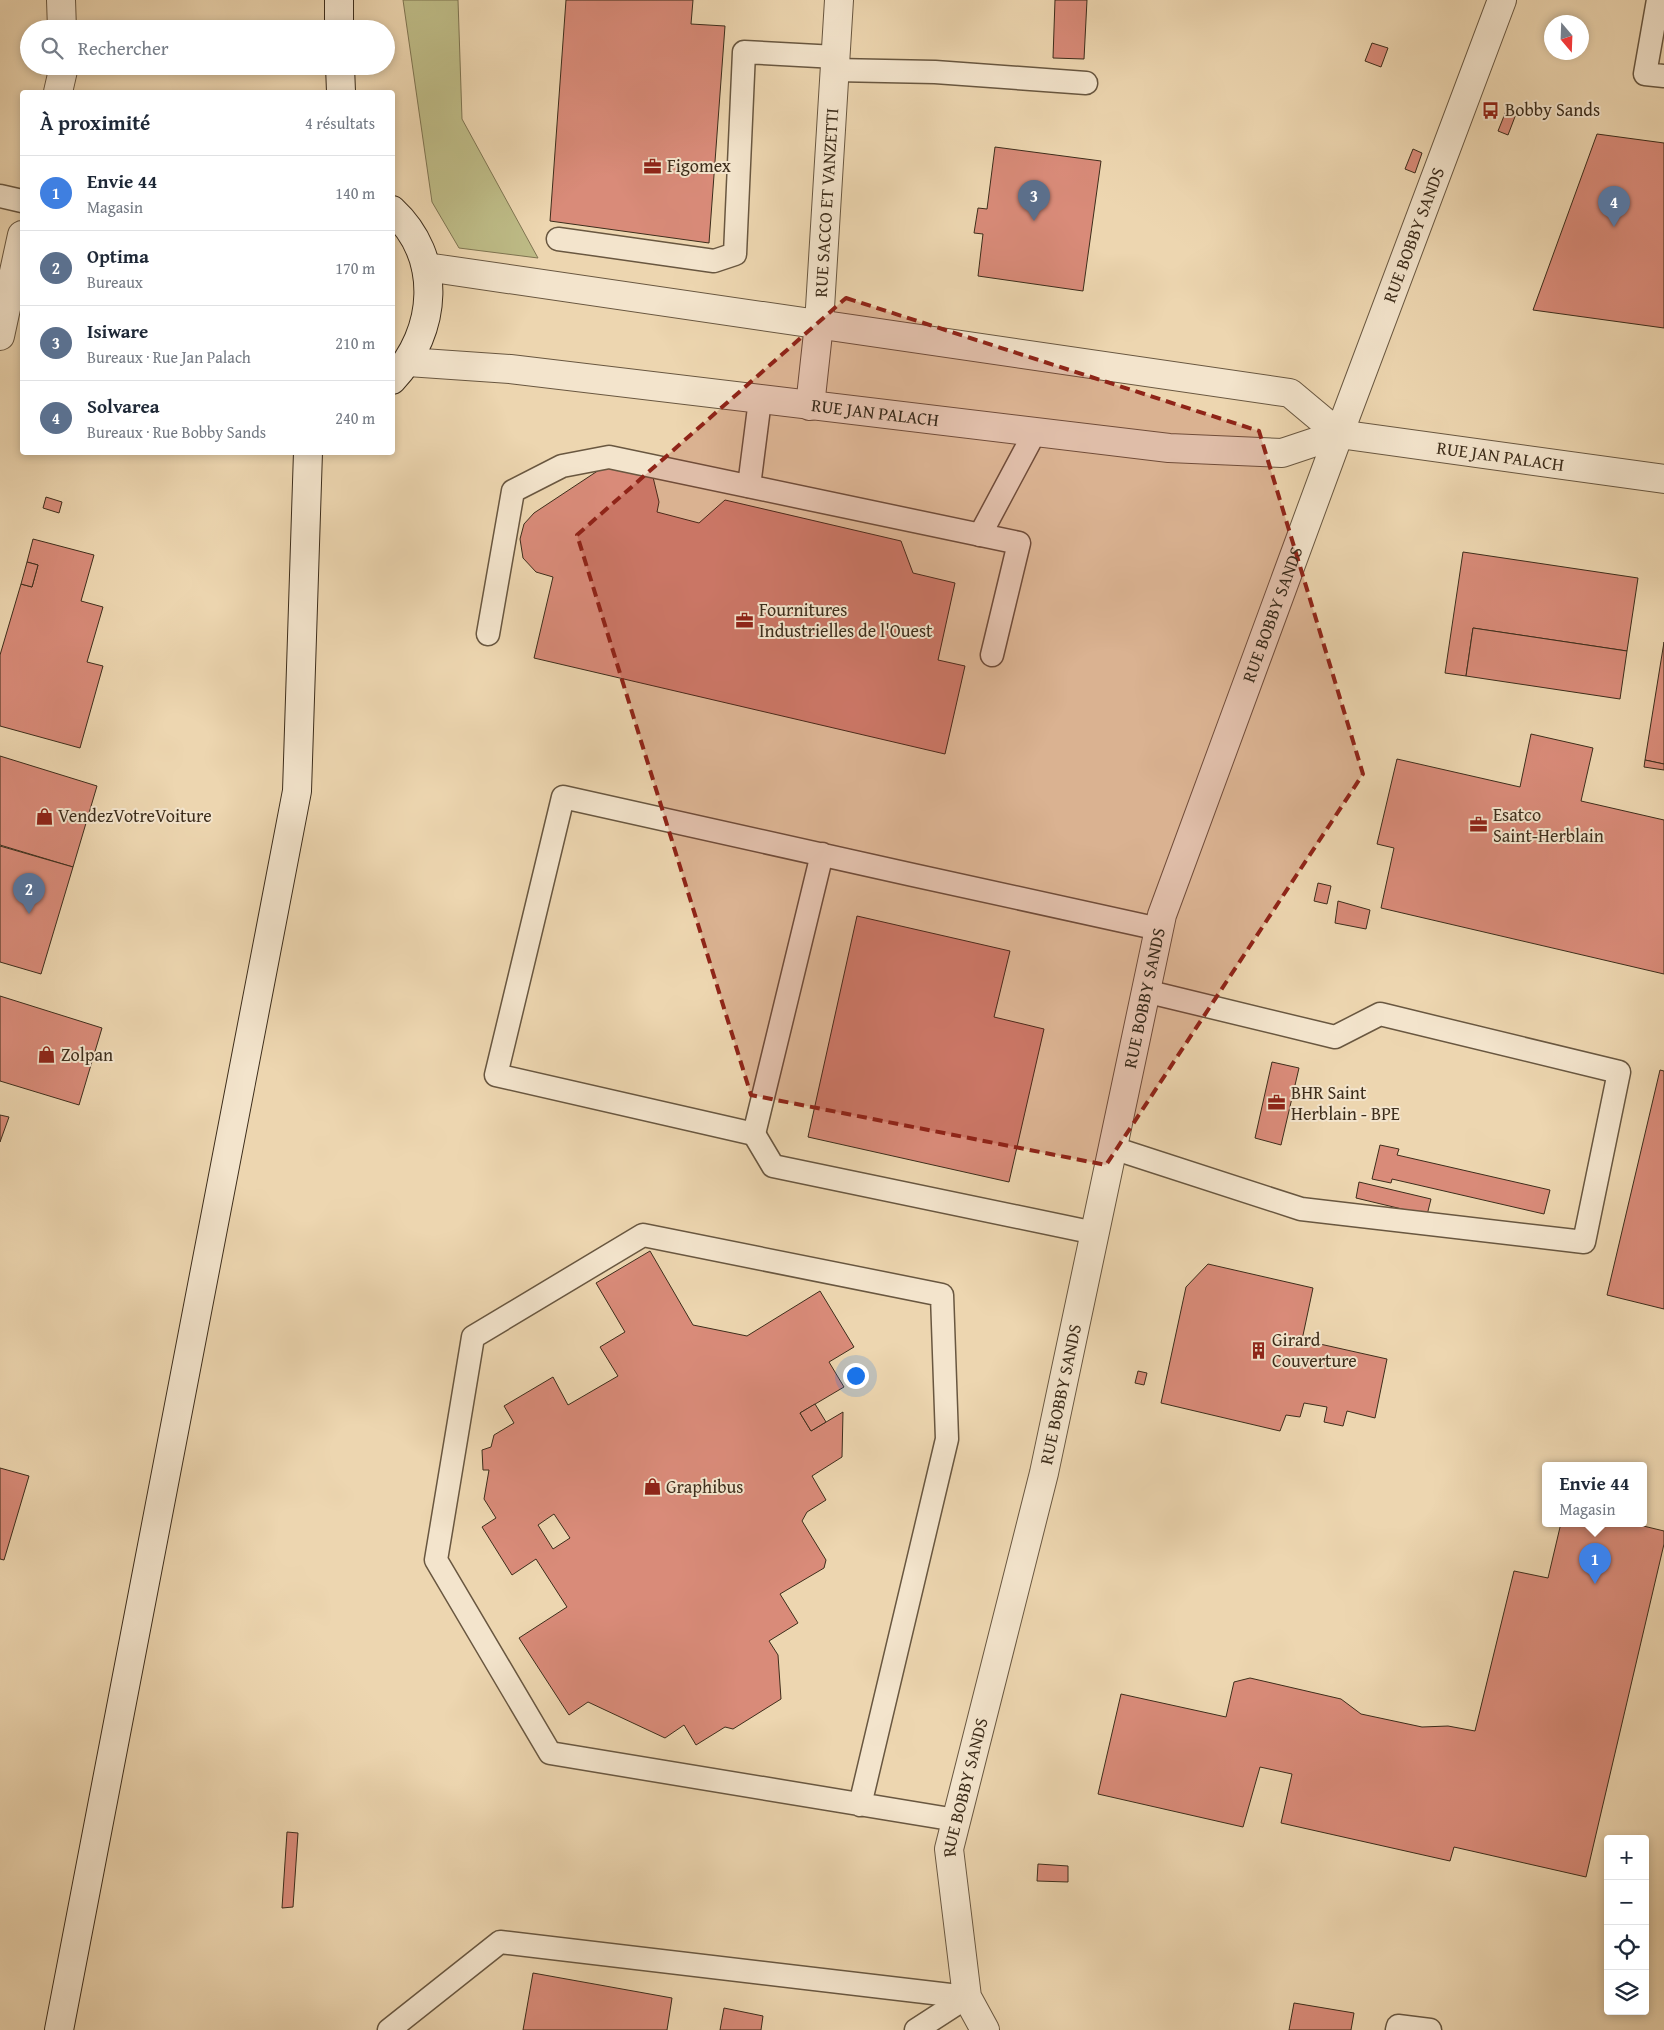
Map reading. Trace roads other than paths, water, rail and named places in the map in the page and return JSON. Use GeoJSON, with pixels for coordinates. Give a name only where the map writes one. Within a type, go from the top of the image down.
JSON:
{"type":"FeatureCollection","features":[{"type":"Feature","properties":{"kind":"street"},"geometry":{"type":"LineString","coordinates":[[61,0],[62,20]]}},
{"type":"Feature","properties":{"kind":"street"},"geometry":{"type":"LineString","coordinates":[[339,0],[339,20]]}},
{"type":"Feature","properties":{"kind":"street","name":"RUE SACCO ET VANZETTI"},"geometry":{"type":"LineString","coordinates":[[810,406],[819,324],[839,0]]}},
{"type":"Feature","properties":{"kind":"street","name":"RUE BOBBY SANDS"},"geometry":{"type":"LineString","coordinates":[[985,2030],[967,1997],[948,1849],[1044,1473],[1162,915],[1339,434],[1502,0]]}},
{"type":"Feature","properties":{"kind":"street"},"geometry":{"type":"LineString","coordinates":[[58,90],[62,75]]}},
{"type":"Feature","properties":{"kind":"street"},"geometry":{"type":"LineString","coordinates":[[340,75],[341,90]]}},
{"type":"Feature","properties":{"kind":"street"},"geometry":{"type":"LineString","coordinates":[[395,213],[411,231],[420,248],[426,267],[429,291],[427,316],[423,332],[400,371]]}},
{"type":"Feature","properties":{"kind":"street"},"geometry":{"type":"LineString","coordinates":[[9,326],[20,249]]}},
{"type":"Feature","properties":{"kind":"street"},"geometry":{"type":"LineString","coordinates":[[426,267],[1290,392],[1339,434]]}},
{"type":"Feature","properties":{"kind":"street","name":"RUE JAN PALACH"},"geometry":{"type":"LineString","coordinates":[[400,371],[510,369],[1169,448],[1282,454],[1339,434],[1664,479]]}},
{"type":"Feature","properties":{"kind":"street"},"geometry":{"type":"LineString","coordinates":[[59,2030],[297,791],[308,455]]}},
{"type":"Feature","properties":{"kind":"lane"},"geometry":{"type":"LineString","coordinates":[[1658,0],[1645,74],[1664,76]]}},
{"type":"Feature","properties":{"kind":"lane"},"geometry":{"type":"LineString","coordinates":[[558,239],[714,261],[735,254],[744,52],[835,64],[1086,83]]}},
{"type":"Feature","properties":{"kind":"lane"},"geometry":{"type":"LineString","coordinates":[[0,196],[20,201]]}},
{"type":"Feature","properties":{"kind":"lane"},"geometry":{"type":"LineString","coordinates":[[749,486],[760,400]]}},
{"type":"Feature","properties":{"kind":"lane"},"geometry":{"type":"LineString","coordinates":[[980,535],[1035,432]]}},
{"type":"Feature","properties":{"kind":"lane"},"geometry":{"type":"LineString","coordinates":[[488,634],[513,491],[562,466],[610,457],[1019,543],[992,655]]}},
{"type":"Feature","properties":{"kind":"lane"},"geometry":{"type":"LineString","coordinates":[[754,1134],[496,1076],[563,797],[1159,929]]}},
{"type":"Feature","properties":{"kind":"lane"},"geometry":{"type":"LineString","coordinates":[[822,854],[754,1134],[773,1166],[1095,1233]]}},
{"type":"Feature","properties":{"kind":"lane"},"geometry":{"type":"LineString","coordinates":[[1113,1148],[1301,1209],[1584,1242],[1619,1072],[1380,1014],[1335,1037],[1145,991]]}},
{"type":"Feature","properties":{"kind":"lane"},"geometry":{"type":"LineString","coordinates":[[860,1805],[947,1438],[942,1296],[643,1236],[473,1337],[436,1560],[550,1753],[860,1805],[956,1820]]}},
{"type":"Feature","properties":{"kind":"lane"},"geometry":{"type":"LineString","coordinates":[[388,2030],[500,1942],[967,1997]]}},
{"type":"Feature","properties":{"kind":"lane"},"geometry":{"type":"LineString","coordinates":[[916,2030],[967,1997]]}},
{"type":"Feature","properties":{"kind":"lane"},"geometry":{"type":"LineString","coordinates":[[1397,2030],[1398,2026],[1430,2030]]}},
{"type":"Feature","properties":{"kind":"place","name":"Bobby Sands"},"geometry":{"type":"Point","coordinates":[1491,110]}},
{"type":"Feature","properties":{"kind":"place","name":"Figomex"},"geometry":{"type":"Point","coordinates":[653,166]}},
{"type":"Feature","properties":{"kind":"place","name":"Isiware"},"geometry":{"type":"Point","coordinates":[1034,221]}},
{"type":"Feature","properties":{"kind":"place","name":"Solvarea"},"geometry":{"type":"Point","coordinates":[1614,227]}},
{"type":"Feature","properties":{"kind":"place","name":"Fournitures Industrielles de l'Ouest"},"geometry":{"type":"Point","coordinates":[745,620]}},
{"type":"Feature","properties":{"kind":"place","name":"VendezVotreVoiture"},"geometry":{"type":"Point","coordinates":[44,816]}},
{"type":"Feature","properties":{"kind":"place","name":"Esatco Saint-Herblain"},"geometry":{"type":"Point","coordinates":[1479,825]}},
{"type":"Feature","properties":{"kind":"place","name":"Optima"},"geometry":{"type":"Point","coordinates":[29,914]}},
{"type":"Feature","properties":{"kind":"place","name":"Zolpan"},"geometry":{"type":"Point","coordinates":[47,1055]}},
{"type":"Feature","properties":{"kind":"place","name":"BHR Saint Herblain - BPE"},"geometry":{"type":"Point","coordinates":[1277,1103]}},
{"type":"Feature","properties":{"kind":"place","name":"Girard Couverture"},"geometry":{"type":"Point","coordinates":[1258,1350]}},
{"type":"Feature","properties":{"kind":"place","name":"Graphibus"},"geometry":{"type":"Point","coordinates":[652,1487]}},
{"type":"Feature","properties":{"kind":"place","name":"Envie 44"},"geometry":{"type":"Point","coordinates":[1595,1584]}}]}
